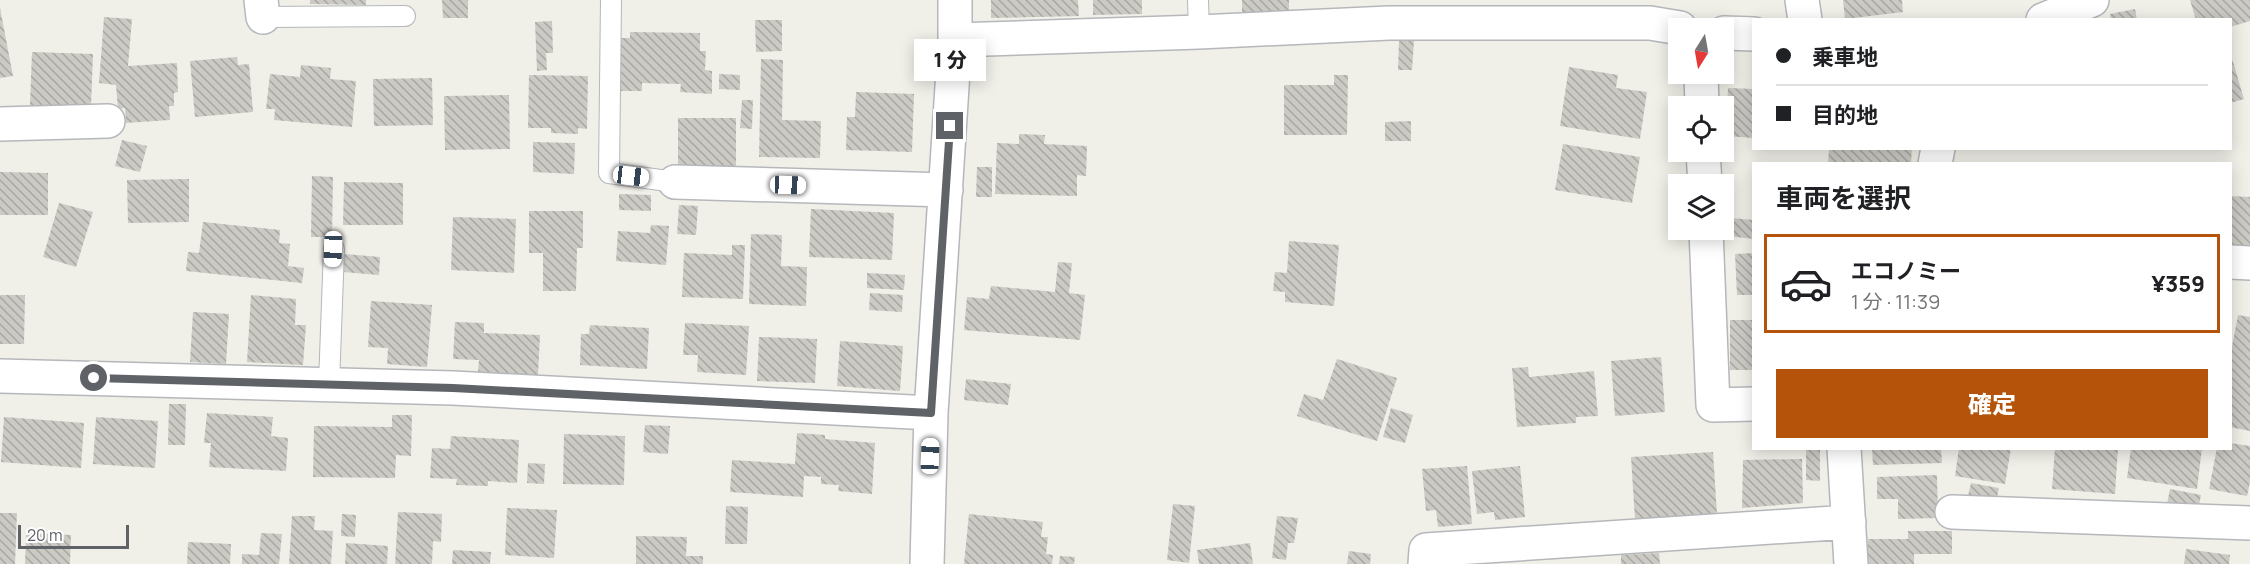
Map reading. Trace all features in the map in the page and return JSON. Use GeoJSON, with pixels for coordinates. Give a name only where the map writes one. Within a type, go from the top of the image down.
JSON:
{"type":"FeatureCollection","features":[{"type":"Feature","properties":{"kind":"street"},"geometry":{"type":"LineString","coordinates":[[927,564],[931,413],[955,40],[955,0]]}},
{"type":"Feature","properties":{"kind":"street"},"geometry":{"type":"LineString","coordinates":[[1802,0],[1805,18]]}},
{"type":"Feature","properties":{"kind":"street"},"geometry":{"type":"LineString","coordinates":[[2048,18],[2092,0]]}},
{"type":"Feature","properties":{"kind":"street"},"geometry":{"type":"LineString","coordinates":[[955,40],[1389,23],[1650,23],[1668,26]]}},
{"type":"Feature","properties":{"kind":"street"},"geometry":{"type":"LineString","coordinates":[[1734,33],[1752,34]]}},
{"type":"Feature","properties":{"kind":"street"},"geometry":{"type":"LineString","coordinates":[[0,124],[108,121]]}},
{"type":"Feature","properties":{"kind":"street"},"geometry":{"type":"LineString","coordinates":[[675,182],[946,190]]}},
{"type":"Feature","properties":{"kind":"street"},"geometry":{"type":"LineString","coordinates":[[1706,240],[1713,405],[1752,404]]}},
{"type":"Feature","properties":{"kind":"street"},"geometry":{"type":"LineString","coordinates":[[2232,262],[2250,263]]}},
{"type":"Feature","properties":{"kind":"street"},"geometry":{"type":"LineString","coordinates":[[0,376],[453,388],[931,413]]}},
{"type":"Feature","properties":{"kind":"street"},"geometry":{"type":"LineString","coordinates":[[1844,450],[1851,564]]}},
{"type":"Feature","properties":{"kind":"street"},"geometry":{"type":"LineString","coordinates":[[1952,512],[2250,524]]}},
{"type":"Feature","properties":{"kind":"street"},"geometry":{"type":"LineString","coordinates":[[1425,564],[1426,550],[1849,522]]}},
{"type":"Feature","properties":{"kind":"lane"},"geometry":{"type":"LineString","coordinates":[[611,0],[609,174],[675,182]]}},
{"type":"Feature","properties":{"kind":"lane"},"geometry":{"type":"LineString","coordinates":[[1198,0],[1199,32]]}},
{"type":"Feature","properties":{"kind":"lane"},"geometry":{"type":"LineString","coordinates":[[262,9],[405,16]]}},
{"type":"Feature","properties":{"kind":"lane"},"geometry":{"type":"LineString","coordinates":[[329,384],[333,249]]}},
{"type":"Feature","properties":{"kind":"building"},"geometry":{"type":"Polygon","coordinates":[[[310,0],[366,0],[366,5],[310,4],[310,0]]]}},
{"type":"Feature","properties":{"kind":"building"},"geometry":{"type":"Polygon","coordinates":[[[442,0],[468,0],[468,18],[443,18],[442,0]]]}},
{"type":"Feature","properties":{"kind":"building"},"geometry":{"type":"Polygon","coordinates":[[[991,0],[1078,0],[1079,16],[991,18],[991,0]]]}},
{"type":"Feature","properties":{"kind":"building"},"geometry":{"type":"Polygon","coordinates":[[[1093,0],[1142,0],[1142,14],[1093,15],[1093,0]]]}},
{"type":"Feature","properties":{"kind":"building"},"geometry":{"type":"Polygon","coordinates":[[[1242,0],[1289,0],[1289,16],[1242,16],[1242,0]]]}},
{"type":"Feature","properties":{"kind":"building"},"geometry":{"type":"Polygon","coordinates":[[[1843,0],[1902,0],[1903,12],[1845,18],[1843,0]]]}},
{"type":"Feature","properties":{"kind":"building"},"geometry":{"type":"Polygon","coordinates":[[[2190,0],[2250,0],[2250,21],[2232,26],[2232,18],[2195,18],[2190,0]]]}},
{"type":"Feature","properties":{"kind":"building"},"geometry":{"type":"Polygon","coordinates":[[[0,8],[13,76],[0,78],[0,8]]]}},
{"type":"Feature","properties":{"kind":"building"},"geometry":{"type":"Polygon","coordinates":[[[2135,9],[2137,18],[2111,18],[2110,14],[2135,9]]]}},
{"type":"Feature","properties":{"kind":"building"},"geometry":{"type":"Polygon","coordinates":[[[104,17],[132,19],[128,66],[177,63],[178,92],[174,93],[174,106],[169,106],[170,120],[126,123],[125,108],[118,109],[116,85],[99,83],[104,17]]]}},
{"type":"Feature","properties":{"kind":"building"},"geometry":{"type":"Polygon","coordinates":[[[755,20],[782,20],[782,51],[756,52],[755,20]]]}},
{"type":"Feature","properties":{"kind":"building"},"geometry":{"type":"Polygon","coordinates":[[[552,21],[553,53],[546,53],[547,70],[537,71],[535,22],[552,21]]]}},
{"type":"Feature","properties":{"kind":"building"},"geometry":{"type":"Polygon","coordinates":[[[630,32],[700,33],[700,51],[706,51],[705,70],[712,71],[712,94],[680,92],[681,84],[642,83],[642,91],[619,91],[620,38],[630,38],[630,32]]]}},
{"type":"Feature","properties":{"kind":"building"},"geometry":{"type":"Polygon","coordinates":[[[1399,41],[1414,41],[1412,70],[1398,70],[1399,41]]]}},
{"type":"Feature","properties":{"kind":"building"},"geometry":{"type":"Polygon","coordinates":[[[32,52],[93,54],[91,107],[30,105],[32,52]]]}},
{"type":"Feature","properties":{"kind":"building"},"geometry":{"type":"Polygon","coordinates":[[[237,57],[238,65],[249,64],[253,112],[195,117],[190,61],[237,57]]]}},
{"type":"Feature","properties":{"kind":"building"},"geometry":{"type":"Polygon","coordinates":[[[761,59],[783,60],[782,120],[821,121],[820,158],[759,157],[761,59]]]}},
{"type":"Feature","properties":{"kind":"building"},"geometry":{"type":"Polygon","coordinates":[[[2232,59],[2244,99],[2232,102],[2232,59]]]}},
{"type":"Feature","properties":{"kind":"building"},"geometry":{"type":"Polygon","coordinates":[[[301,65],[331,68],[330,79],[356,81],[352,127],[274,120],[275,109],[266,109],[270,74],[300,77],[301,65]]]}},
{"type":"Feature","properties":{"kind":"building"},"geometry":{"type":"Polygon","coordinates":[[[1569,67],[1618,75],[1616,88],[1647,92],[1640,139],[1560,126],[1569,67]]]}},
{"type":"Feature","properties":{"kind":"building"},"geometry":{"type":"Polygon","coordinates":[[[719,74],[740,75],[740,90],[719,89],[719,74]]]}},
{"type":"Feature","properties":{"kind":"building"},"geometry":{"type":"Polygon","coordinates":[[[529,75],[588,76],[587,129],[578,128],[578,134],[551,133],[551,128],[528,128],[529,75]]]}},
{"type":"Feature","properties":{"kind":"building"},"geometry":{"type":"Polygon","coordinates":[[[1334,75],[1348,75],[1347,135],[1284,135],[1284,85],[1334,85],[1334,75]]]}},
{"type":"Feature","properties":{"kind":"building"},"geometry":{"type":"Polygon","coordinates":[[[432,78],[433,125],[374,126],[373,79],[432,78]]]}},
{"type":"Feature","properties":{"kind":"building"},"geometry":{"type":"Polygon","coordinates":[[[1728,88],[1752,89],[1752,138],[1734,137],[1734,96],[1728,96],[1728,88]]]}},
{"type":"Feature","properties":{"kind":"building"},"geometry":{"type":"Polygon","coordinates":[[[856,92],[914,94],[912,152],[846,150],[847,117],[855,117],[856,92]]]}},
{"type":"Feature","properties":{"kind":"building"},"geometry":{"type":"Polygon","coordinates":[[[509,95],[510,149],[445,150],[444,96],[509,95]]]}},
{"type":"Feature","properties":{"kind":"building"},"geometry":{"type":"Polygon","coordinates":[[[742,100],[753,100],[752,129],[740,128],[742,100]]]}},
{"type":"Feature","properties":{"kind":"building"},"geometry":{"type":"Polygon","coordinates":[[[678,118],[736,118],[736,166],[678,166],[678,118]]]}},
{"type":"Feature","properties":{"kind":"building"},"geometry":{"type":"Polygon","coordinates":[[[1411,121],[1411,141],[1385,141],[1385,122],[1411,121]]]}},
{"type":"Feature","properties":{"kind":"building"},"geometry":{"type":"Polygon","coordinates":[[[1019,134],[1045,135],[1044,144],[1087,146],[1086,176],[1077,175],[1077,196],[995,194],[997,143],[1019,144],[1019,134]]]}},
{"type":"Feature","properties":{"kind":"building"},"geometry":{"type":"Polygon","coordinates":[[[122,140],[147,146],[140,172],[115,166],[122,140]]]}},
{"type":"Feature","properties":{"kind":"building"},"geometry":{"type":"Polygon","coordinates":[[[533,142],[575,143],[574,174],[533,172],[533,142]]]}},
{"type":"Feature","properties":{"kind":"building"},"geometry":{"type":"Polygon","coordinates":[[[1563,144],[1640,157],[1632,203],[1555,190],[1563,144]]]}},
{"type":"Feature","properties":{"kind":"building"},"geometry":{"type":"Polygon","coordinates":[[[1829,150],[1912,150],[1911,162],[1828,162],[1829,150]]]}},
{"type":"Feature","properties":{"kind":"building"},"geometry":{"type":"Polygon","coordinates":[[[977,167],[992,167],[992,197],[976,197],[977,167]]]}},
{"type":"Feature","properties":{"kind":"building"},"geometry":{"type":"Polygon","coordinates":[[[0,172],[48,173],[48,215],[0,215],[0,172]]]}},
{"type":"Feature","properties":{"kind":"building"},"geometry":{"type":"Polygon","coordinates":[[[312,176],[333,177],[332,237],[311,237],[312,176]]]}},
{"type":"Feature","properties":{"kind":"building"},"geometry":{"type":"Polygon","coordinates":[[[189,179],[189,222],[128,223],[127,180],[189,179]]]}},
{"type":"Feature","properties":{"kind":"building"},"geometry":{"type":"Polygon","coordinates":[[[344,182],[403,183],[403,225],[343,225],[344,182]]]}},
{"type":"Feature","properties":{"kind":"building"},"geometry":{"type":"Polygon","coordinates":[[[619,194],[651,195],[651,211],[619,210],[619,194]]]}},
{"type":"Feature","properties":{"kind":"building"},"geometry":{"type":"Polygon","coordinates":[[[2232,196],[2250,197],[2250,247],[2232,247],[2232,196]]]}},
{"type":"Feature","properties":{"kind":"building"},"geometry":{"type":"Polygon","coordinates":[[[59,203],[93,212],[76,267],[43,257],[59,203]]]}},
{"type":"Feature","properties":{"kind":"building"},"geometry":{"type":"Polygon","coordinates":[[[679,205],[698,206],[696,235],[677,234],[679,205]]]}},
{"type":"Feature","properties":{"kind":"building"},"geometry":{"type":"Polygon","coordinates":[[[811,209],[894,213],[892,260],[809,257],[811,209]]]}},
{"type":"Feature","properties":{"kind":"building"},"geometry":{"type":"Polygon","coordinates":[[[529,211],[583,211],[583,248],[577,248],[576,291],[543,291],[543,253],[529,253],[529,211]]]}},
{"type":"Feature","properties":{"kind":"building"},"geometry":{"type":"Polygon","coordinates":[[[453,217],[516,219],[514,273],[451,270],[453,217]]]}},
{"type":"Feature","properties":{"kind":"building"},"geometry":{"type":"Polygon","coordinates":[[[1734,218],[1752,220],[1752,239],[1734,237],[1734,218]]]}},
{"type":"Feature","properties":{"kind":"building"},"geometry":{"type":"Polygon","coordinates":[[[203,222],[280,230],[279,243],[290,244],[288,266],[304,268],[302,283],[186,271],[188,252],[199,253],[203,222]]]}},
{"type":"Feature","properties":{"kind":"building"},"geometry":{"type":"Polygon","coordinates":[[[651,225],[669,226],[666,265],[616,261],[618,231],[650,233],[651,225]]]}},
{"type":"Feature","properties":{"kind":"building"},"geometry":{"type":"Polygon","coordinates":[[[751,234],[782,235],[781,266],[807,267],[806,306],[749,304],[751,234]]]}},
{"type":"Feature","properties":{"kind":"building"},"geometry":{"type":"Polygon","coordinates":[[[1289,241],[1339,245],[1334,306],[1285,302],[1285,292],[1273,291],[1275,272],[1287,273],[1289,241]]]}},
{"type":"Feature","properties":{"kind":"building"},"geometry":{"type":"Polygon","coordinates":[[[732,245],[745,245],[743,299],[682,297],[684,253],[732,255],[732,245]]]}},
{"type":"Feature","properties":{"kind":"building"},"geometry":{"type":"Polygon","coordinates":[[[1752,253],[1752,295],[1737,295],[1735,254],[1752,253]]]}},
{"type":"Feature","properties":{"kind":"building"},"geometry":{"type":"Polygon","coordinates":[[[345,254],[380,257],[379,275],[343,272],[345,254]]]}},
{"type":"Feature","properties":{"kind":"building"},"geometry":{"type":"Polygon","coordinates":[[[1058,262],[1072,263],[1069,293],[1085,295],[1080,340],[964,330],[967,297],[989,299],[991,286],[1055,292],[1058,262]]]}},
{"type":"Feature","properties":{"kind":"building"},"geometry":{"type":"Polygon","coordinates":[[[867,273],[905,275],[904,290],[867,288],[867,273]]]}},
{"type":"Feature","properties":{"kind":"building"},"geometry":{"type":"Polygon","coordinates":[[[870,293],[903,295],[902,312],[869,310],[870,293]]]}},
{"type":"Feature","properties":{"kind":"building"},"geometry":{"type":"Polygon","coordinates":[[[0,295],[25,295],[24,344],[0,344],[0,295]]]}},
{"type":"Feature","properties":{"kind":"building"},"geometry":{"type":"Polygon","coordinates":[[[251,295],[296,299],[295,325],[306,325],[303,365],[247,362],[251,295]]]}},
{"type":"Feature","properties":{"kind":"building"},"geometry":{"type":"Polygon","coordinates":[[[371,301],[432,305],[427,367],[387,364],[388,348],[368,347],[371,301]]]}},
{"type":"Feature","properties":{"kind":"building"},"geometry":{"type":"Polygon","coordinates":[[[193,312],[229,314],[226,364],[190,362],[193,312]]]}},
{"type":"Feature","properties":{"kind":"building"},"geometry":{"type":"Polygon","coordinates":[[[2238,315],[2250,317],[2250,431],[2232,427],[2232,346],[2238,315]]]}},
{"type":"Feature","properties":{"kind":"building"},"geometry":{"type":"Polygon","coordinates":[[[1730,320],[1752,320],[1752,370],[1730,370],[1730,320]]]}},
{"type":"Feature","properties":{"kind":"building"},"geometry":{"type":"Polygon","coordinates":[[[455,322],[484,323],[484,333],[540,335],[538,375],[478,372],[479,360],[453,359],[455,322]]]}},
{"type":"Feature","properties":{"kind":"building"},"geometry":{"type":"Polygon","coordinates":[[[685,323],[749,326],[746,375],[697,372],[698,355],[683,355],[685,323]]]}},
{"type":"Feature","properties":{"kind":"building"},"geometry":{"type":"Polygon","coordinates":[[[590,325],[649,328],[647,369],[580,365],[581,334],[589,334],[590,325]]]}},
{"type":"Feature","properties":{"kind":"building"},"geometry":{"type":"Polygon","coordinates":[[[759,337],[817,339],[815,383],[757,381],[759,337]]]}},
{"type":"Feature","properties":{"kind":"building"},"geometry":{"type":"Polygon","coordinates":[[[840,341],[903,346],[900,391],[837,386],[840,341]]]}},
{"type":"Feature","properties":{"kind":"building"},"geometry":{"type":"Polygon","coordinates":[[[1661,357],[1665,412],[1615,416],[1611,361],[1661,357]]]}},
{"type":"Feature","properties":{"kind":"building"},"geometry":{"type":"Polygon","coordinates":[[[1337,359],[1397,378],[1377,441],[1297,416],[1304,394],[1323,400],[1337,359]]]}},
{"type":"Feature","properties":{"kind":"building"},"geometry":{"type":"Polygon","coordinates":[[[1528,367],[1529,377],[1594,371],[1598,416],[1576,417],[1576,423],[1517,427],[1512,368],[1528,367]]]}},
{"type":"Feature","properties":{"kind":"building"},"geometry":{"type":"Polygon","coordinates":[[[966,379],[1011,384],[1008,405],[964,400],[966,379]]]}},
{"type":"Feature","properties":{"kind":"building"},"geometry":{"type":"Polygon","coordinates":[[[169,404],[186,404],[185,445],[168,445],[169,404]]]}},
{"type":"Feature","properties":{"kind":"building"},"geometry":{"type":"Polygon","coordinates":[[[1391,408],[1413,415],[1405,443],[1383,437],[1391,408]]]}},
{"type":"Feature","properties":{"kind":"building"},"geometry":{"type":"Polygon","coordinates":[[[207,413],[273,417],[271,436],[288,438],[286,471],[209,467],[211,443],[204,443],[207,413]]]}},
{"type":"Feature","properties":{"kind":"building"},"geometry":{"type":"Polygon","coordinates":[[[392,415],[412,415],[411,456],[396,455],[395,478],[313,477],[314,426],[392,427],[392,415]]]}},
{"type":"Feature","properties":{"kind":"building"},"geometry":{"type":"Polygon","coordinates":[[[4,417],[84,423],[81,468],[1,462],[4,417]]]}},
{"type":"Feature","properties":{"kind":"building"},"geometry":{"type":"Polygon","coordinates":[[[96,417],[158,421],[155,468],[93,464],[96,417]]]}},
{"type":"Feature","properties":{"kind":"building"},"geometry":{"type":"Polygon","coordinates":[[[645,425],[670,426],[668,454],[643,452],[645,425]]]}},
{"type":"Feature","properties":{"kind":"building"},"geometry":{"type":"Polygon","coordinates":[[[797,433],[825,435],[825,439],[875,443],[872,494],[838,491],[839,485],[821,484],[821,477],[804,476],[803,497],[730,492],[732,460],[795,464],[797,433]]]}},
{"type":"Feature","properties":{"kind":"building"},"geometry":{"type":"Polygon","coordinates":[[[564,434],[625,436],[624,485],[563,484],[564,434]]]}},
{"type":"Feature","properties":{"kind":"building"},"geometry":{"type":"Polygon","coordinates":[[[451,436],[519,440],[517,483],[488,481],[488,486],[456,485],[457,479],[430,478],[432,448],[450,449],[451,436]]]}},
{"type":"Feature","properties":{"kind":"building"},"geometry":{"type":"Polygon","coordinates":[[[2232,443],[2250,446],[2250,482],[2247,496],[2209,489],[2217,450],[2232,450],[2232,443]]]}},
{"type":"Feature","properties":{"kind":"building"},"geometry":{"type":"Polygon","coordinates":[[[1806,450],[1820,450],[1820,481],[1806,480],[1806,450]]]}},
{"type":"Feature","properties":{"kind":"building"},"geometry":{"type":"Polygon","coordinates":[[[1872,450],[1941,450],[1942,463],[1873,465],[1872,450]]]}},
{"type":"Feature","properties":{"kind":"building"},"geometry":{"type":"Polygon","coordinates":[[[1959,450],[2011,450],[2005,484],[1955,476],[1959,450]]]}},
{"type":"Feature","properties":{"kind":"building"},"geometry":{"type":"Polygon","coordinates":[[[2055,450],[2118,450],[2115,494],[2052,489],[2055,450]]]}},
{"type":"Feature","properties":{"kind":"building"},"geometry":{"type":"Polygon","coordinates":[[[2131,450],[2202,450],[2197,489],[2127,478],[2131,450]]]}},
{"type":"Feature","properties":{"kind":"building"},"geometry":{"type":"Polygon","coordinates":[[[1713,452],[1717,514],[1635,519],[1631,457],[1713,452]]]}},
{"type":"Feature","properties":{"kind":"building"},"geometry":{"type":"Polygon","coordinates":[[[1802,459],[1803,503],[1742,508],[1743,460],[1802,459]]]}},
{"type":"Feature","properties":{"kind":"building"},"geometry":{"type":"Polygon","coordinates":[[[528,463],[545,464],[544,484],[527,483],[528,463]]]}},
{"type":"Feature","properties":{"kind":"building"},"geometry":{"type":"Polygon","coordinates":[[[1467,466],[1472,524],[1438,527],[1436,510],[1426,511],[1422,469],[1467,466]]]}},
{"type":"Feature","properties":{"kind":"building"},"geometry":{"type":"Polygon","coordinates":[[[1520,466],[1525,517],[1495,520],[1494,512],[1477,514],[1472,471],[1520,466]]]}},
{"type":"Feature","properties":{"kind":"building"},"geometry":{"type":"Polygon","coordinates":[[[1937,475],[1938,518],[1898,519],[1898,499],[1877,499],[1877,477],[1937,475]]]}},
{"type":"Feature","properties":{"kind":"building"},"geometry":{"type":"Polygon","coordinates":[[[1971,483],[1999,488],[1996,502],[1968,496],[1971,483]]]}},
{"type":"Feature","properties":{"kind":"building"},"geometry":{"type":"Polygon","coordinates":[[[2170,489],[2201,495],[2198,510],[2167,504],[2170,489]]]}},
{"type":"Feature","properties":{"kind":"building"},"geometry":{"type":"Polygon","coordinates":[[[1173,504],[1195,506],[1189,563],[1167,560],[1173,504]]]}},
{"type":"Feature","properties":{"kind":"building"},"geometry":{"type":"Polygon","coordinates":[[[726,506],[748,507],[747,544],[725,544],[726,506]]]}},
{"type":"Feature","properties":{"kind":"building"},"geometry":{"type":"Polygon","coordinates":[[[507,508],[557,510],[554,558],[505,555],[507,508]]]}},
{"type":"Feature","properties":{"kind":"building"},"geometry":{"type":"Polygon","coordinates":[[[398,512],[442,514],[441,542],[433,541],[432,564],[395,564],[398,512]]]}},
{"type":"Feature","properties":{"kind":"building"},"geometry":{"type":"Polygon","coordinates":[[[0,513],[17,513],[15,564],[0,564],[0,513]]]}},
{"type":"Feature","properties":{"kind":"building"},"geometry":{"type":"Polygon","coordinates":[[[342,514],[356,515],[355,537],[341,536],[342,514]]]}},
{"type":"Feature","properties":{"kind":"building"},"geometry":{"type":"Polygon","coordinates":[[[969,514],[1043,522],[1041,537],[1048,537],[1046,554],[1053,555],[1052,564],[964,564],[969,514]]]}},
{"type":"Feature","properties":{"kind":"building"},"geometry":{"type":"Polygon","coordinates":[[[292,516],[315,516],[314,530],[333,531],[331,564],[289,564],[292,516]]]}},
{"type":"Feature","properties":{"kind":"building"},"geometry":{"type":"Polygon","coordinates":[[[1277,516],[1298,518],[1294,543],[1288,543],[1286,560],[1272,558],[1277,516]]]}},
{"type":"Feature","properties":{"kind":"building"},"geometry":{"type":"Polygon","coordinates":[[[1908,531],[1952,531],[1952,554],[1914,554],[1914,564],[1868,564],[1868,539],[1908,539],[1908,531]]]}},
{"type":"Feature","properties":{"kind":"building"},"geometry":{"type":"Polygon","coordinates":[[[26,533],[71,535],[70,564],[25,564],[26,533]]]}},
{"type":"Feature","properties":{"kind":"building"},"geometry":{"type":"Polygon","coordinates":[[[261,533],[282,534],[279,564],[242,564],[242,554],[259,555],[261,533]]]}},
{"type":"Feature","properties":{"kind":"building"},"geometry":{"type":"Polygon","coordinates":[[[636,536],[687,537],[686,556],[703,556],[703,564],[636,564],[636,536]]]}},
{"type":"Feature","properties":{"kind":"building"},"geometry":{"type":"Polygon","coordinates":[[[188,542],[231,544],[230,564],[187,564],[188,542]]]}},
{"type":"Feature","properties":{"kind":"building"},"geometry":{"type":"Polygon","coordinates":[[[346,543],[388,546],[387,564],[345,564],[346,543]]]}},
{"type":"Feature","properties":{"kind":"building"},"geometry":{"type":"Polygon","coordinates":[[[1250,543],[1253,564],[1199,564],[1197,550],[1250,543]]]}},
{"type":"Feature","properties":{"kind":"building"},"geometry":{"type":"Polygon","coordinates":[[[2186,549],[2230,555],[2229,564],[2184,564],[2186,549]]]}},
{"type":"Feature","properties":{"kind":"building"},"geometry":{"type":"Polygon","coordinates":[[[453,550],[491,552],[490,564],[452,564],[453,550]]]}},
{"type":"Feature","properties":{"kind":"building"},"geometry":{"type":"Polygon","coordinates":[[[1349,551],[1371,554],[1370,564],[1347,564],[1349,551]]]}},
{"type":"Feature","properties":{"kind":"building"},"geometry":{"type":"Polygon","coordinates":[[[1659,553],[1660,564],[1621,564],[1621,555],[1659,553]]]}},
{"type":"Feature","properties":{"kind":"building"},"geometry":{"type":"Polygon","coordinates":[[[1060,556],[1075,557],[1074,564],[1059,564],[1060,556]]]}},
{"type":"Feature","properties":{"kind":"route"},"geometry":{"type":"LineString","coordinates":[[94,378],[453,388],[931,413],[950,126]]}}]}
